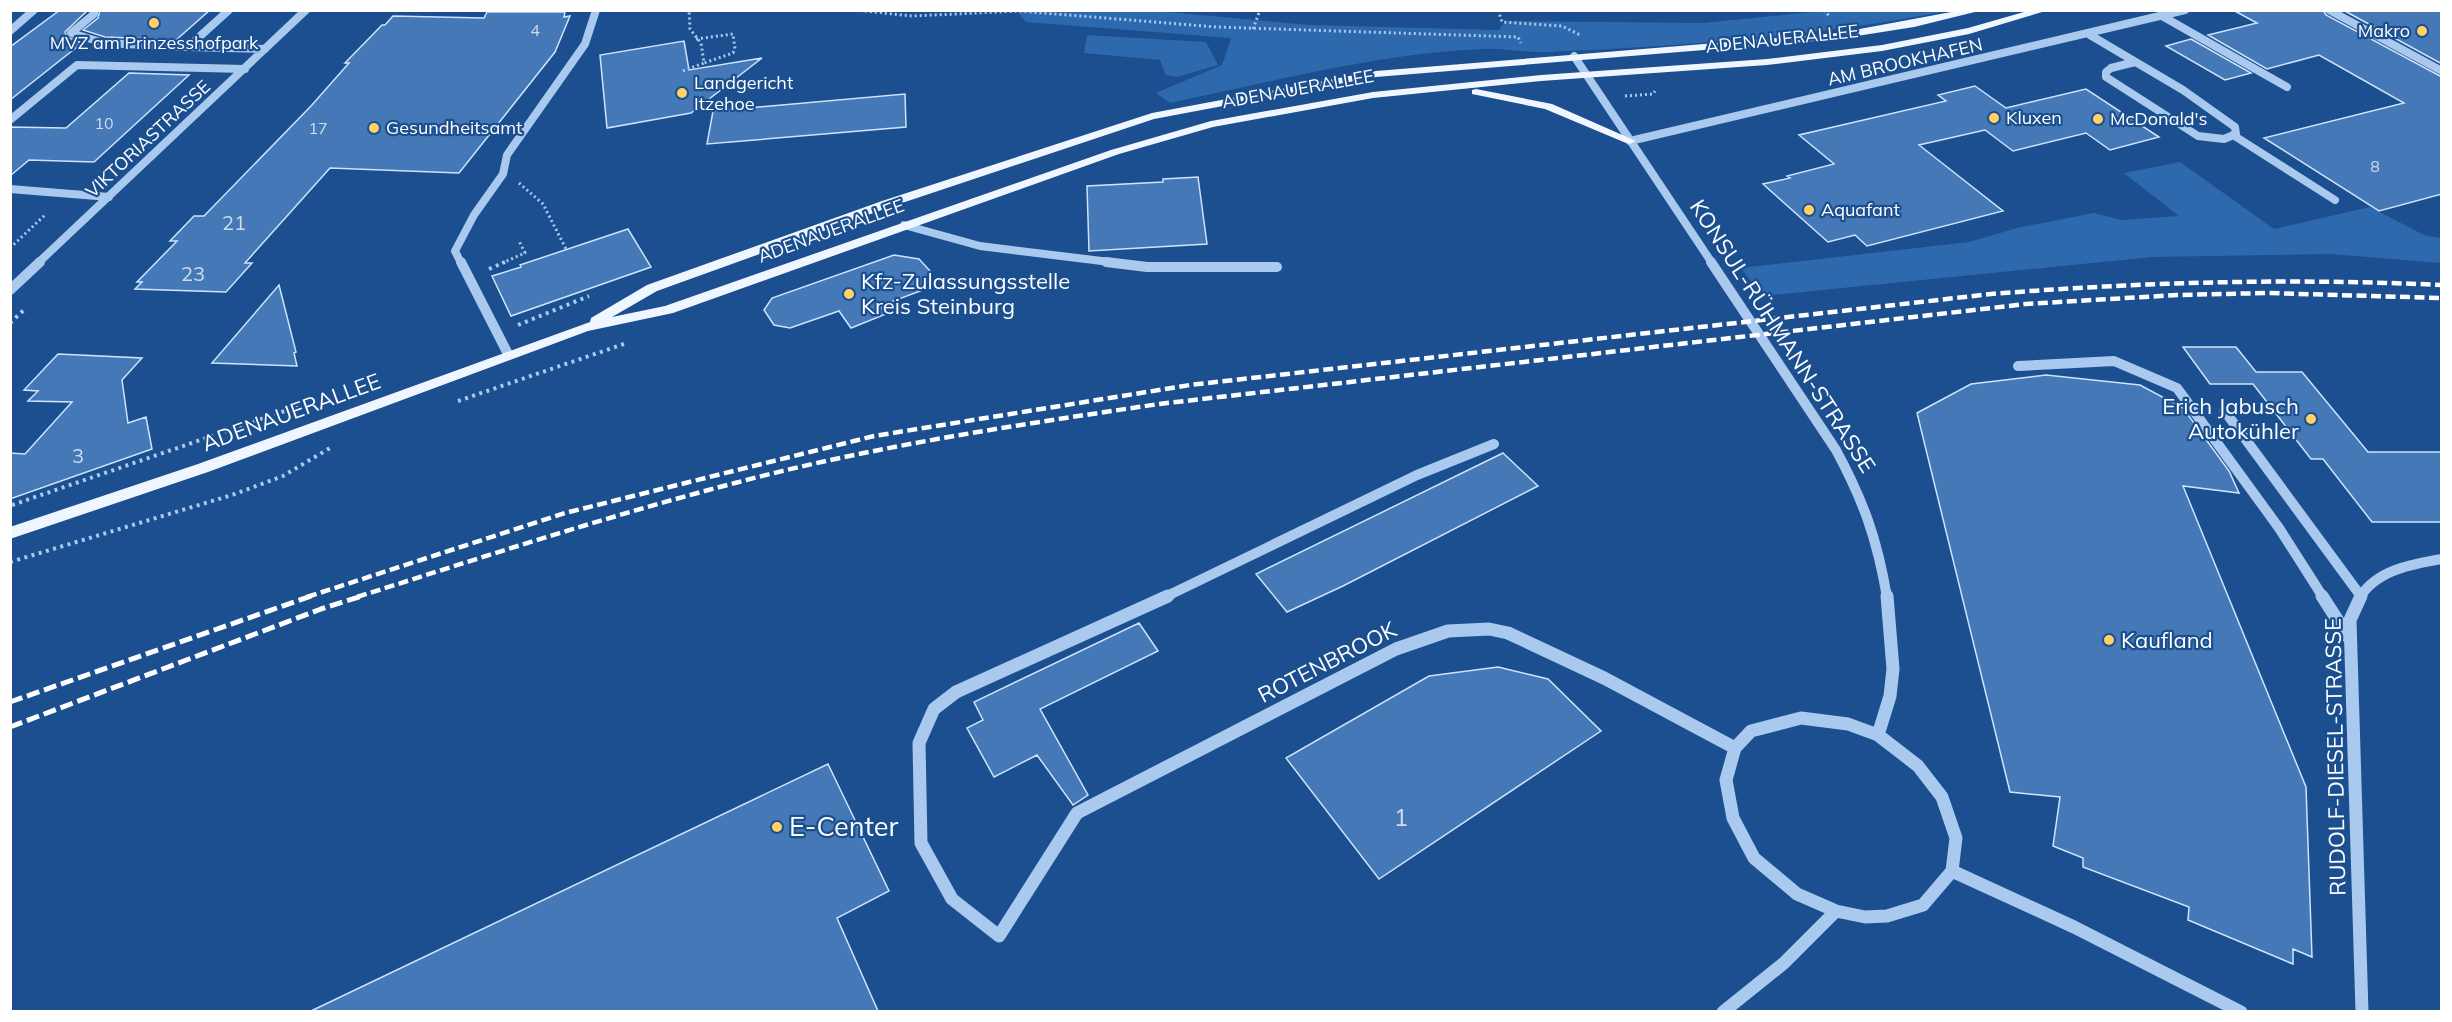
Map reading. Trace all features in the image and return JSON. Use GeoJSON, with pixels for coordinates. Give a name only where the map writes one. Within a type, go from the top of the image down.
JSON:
{"type":"FeatureCollection","features":[{"type":"Feature","properties":{"kind":"main road","name":"ADENAUERALLEE"},"geometry":{"type":"LineString","coordinates":[[585,327],[652,288],[896,200],[1152,116],[1376,74],[1838,36],[1914,24],[1978,10]]}},
{"type":"Feature","properties":{"kind":"main road","name":"ADENAUERALLEE"},"geometry":{"type":"LineString","coordinates":[[10,533],[203,468],[585,327],[668,310],[1115,152],[1211,124],[1334,100],[1585,75],[1767,62],[1882,48],[1969,32],[2044,10]]}},
{"type":"Feature","properties":{"kind":"main road"},"geometry":{"type":"LineString","coordinates":[[1446,89],[1488,93],[1548,106],[1630,141]]}},
{"type":"Feature","properties":{"kind":"street"},"geometry":{"type":"LineString","coordinates":[[10,31],[34,10]]}},
{"type":"Feature","properties":{"kind":"street"},"geometry":{"type":"LineString","coordinates":[[94,10],[93,14],[71,33],[104,43],[265,49]]}},
{"type":"Feature","properties":{"kind":"street"},"geometry":{"type":"LineString","coordinates":[[188,47],[229,10]]}},
{"type":"Feature","properties":{"kind":"street","name":"VIKTORIASTRASSE"},"geometry":{"type":"LineString","coordinates":[[10,290],[306,10]]}},
{"type":"Feature","properties":{"kind":"street"},"geometry":{"type":"LineString","coordinates":[[508,354],[455,251],[474,215],[503,174],[507,155],[585,44],[596,10]]}},
{"type":"Feature","properties":{"kind":"street","name":"AM BROOKHAFEN"},"geometry":{"type":"LineString","coordinates":[[1630,141],[2090,35],[2185,10]]}},
{"type":"Feature","properties":{"kind":"street"},"geometry":{"type":"LineString","coordinates":[[2329,10],[2442,71]]}},
{"type":"Feature","properties":{"kind":"street"},"geometry":{"type":"LineString","coordinates":[[2162,16],[2287,87]]}},
{"type":"Feature","properties":{"kind":"street"},"geometry":{"type":"LineString","coordinates":[[2090,35],[2135,62],[2222,116],[2235,128],[2236,134],[2224,139],[2198,136],[2106,77],[2106,72],[2111,68],[2135,62]]}},
{"type":"Feature","properties":{"kind":"street","name":"KONSUL-RÜHMANN-STRASSE"},"geometry":{"type":"LineString","coordinates":[[1574,56],[1836,450],[1864,507],[1882,573],[1892,632],[1891,690],[1878,735]]}},
{"type":"Feature","properties":{"kind":"street"},"geometry":{"type":"LineString","coordinates":[[10,120],[78,65],[245,69]]}},
{"type":"Feature","properties":{"kind":"street"},"geometry":{"type":"LineString","coordinates":[[2233,135],[2335,200]]}},
{"type":"Feature","properties":{"kind":"street"},"geometry":{"type":"LineString","coordinates":[[10,189],[109,196]]}},
{"type":"Feature","properties":{"kind":"street"},"geometry":{"type":"LineString","coordinates":[[904,225],[980,246],[1147,267],[1277,267]]}},
{"type":"Feature","properties":{"kind":"street"},"geometry":{"type":"LineString","coordinates":[[2018,366],[2114,362],[2177,388],[2279,528],[2349,639]]}},
{"type":"Feature","properties":{"kind":"street"},"geometry":{"type":"LineString","coordinates":[[2223,410],[2360,595]]}},
{"type":"Feature","properties":{"kind":"street","name":"ROTENBROOK"},"geometry":{"type":"LineString","coordinates":[[1494,444],[1417,475],[1147,606],[956,692],[934,709],[919,743],[921,843],[952,899],[999,936],[1077,813],[1396,648],[1448,631],[1489,629],[1531,641],[1735,748]]}},
{"type":"Feature","properties":{"kind":"street","name":"RUDOLF-DIESEL-STRASSE"},"geometry":{"type":"LineString","coordinates":[[2362,1011],[2349,639],[2353,605],[2373,581],[2392,571],[2413,564],[2442,559]]}},
{"type":"Feature","properties":{"kind":"street"},"geometry":{"type":"LineString","coordinates":[[1801,718],[1848,724],[1878,735],[1917,766],[1942,797],[1956,838],[1952,871],[1923,905],[1887,916],[1865,917],[1836,911],[1797,894],[1754,858],[1733,818],[1726,780],[1735,748],[1751,731],[1801,718]]}},
{"type":"Feature","properties":{"kind":"street"},"geometry":{"type":"LineString","coordinates":[[1952,871],[2074,927],[2241,1011]]}},
{"type":"Feature","properties":{"kind":"street"},"geometry":{"type":"LineString","coordinates":[[1724,1011],[1784,963],[1836,911]]}},
{"type":"Feature","properties":{"kind":"path"},"geometry":{"type":"LineString","coordinates":[[689,10],[688,25],[692,36],[700,43],[704,63]]}},
{"type":"Feature","properties":{"kind":"path"},"geometry":{"type":"LineString","coordinates":[[855,10],[912,16],[1019,11],[1253,29],[1518,37],[1524,47]]}},
{"type":"Feature","properties":{"kind":"path"},"geometry":{"type":"LineString","coordinates":[[1253,29],[1260,10]]}},
{"type":"Feature","properties":{"kind":"path"},"geometry":{"type":"LineString","coordinates":[[1498,10],[1502,22],[1562,26],[1575,31],[1581,37]]}},
{"type":"Feature","properties":{"kind":"path"},"geometry":{"type":"LineString","coordinates":[[683,71],[733,53],[735,49],[733,34],[696,39]]}},
{"type":"Feature","properties":{"kind":"path"},"geometry":{"type":"LineString","coordinates":[[503,174],[536,194],[545,204],[566,249]]}},
{"type":"Feature","properties":{"kind":"path"},"geometry":{"type":"LineString","coordinates":[[468,277],[525,253],[519,241]]}},
{"type":"Feature","properties":{"kind":"path"},"geometry":{"type":"LineString","coordinates":[[449,404],[628,342]]}},
{"type":"Feature","properties":{"kind":"path"},"geometry":{"type":"LineString","coordinates":[[10,562],[283,476],[338,444]]}},
{"type":"Feature","properties":{"kind":"shaded area"},"geometry":{"type":"Polygon","coordinates":[[[1146,10],[1309,25],[1499,30],[1505,21],[1703,23],[1831,10],[1947,11],[1848,28],[1747,39],[1546,52],[1483,49],[1405,56],[1365,62],[1170,103],[1156,93],[1222,65],[1231,38],[1026,22],[1017,11],[1146,10]]]}},
{"type":"Feature","properties":{"kind":"shaded area"},"geometry":{"type":"Polygon","coordinates":[[[1087,35],[1206,42],[1218,65],[1177,77],[1166,75],[1160,60],[1084,53],[1087,35]]]}},
{"type":"Feature","properties":{"kind":"shaded area"},"geometry":{"type":"Polygon","coordinates":[[[2180,162],[2274,229],[2370,207],[2426,236],[2441,238],[2441,263],[2331,254],[2153,257],[1762,296],[1741,268],[1969,242],[2021,227],[2094,213],[2122,220],[2179,216],[2124,173],[2180,162]]]}},
{"type":"Feature","properties":{"kind":"building"},"geometry":{"type":"Polygon","coordinates":[[[60,10],[88,10],[65,32],[67,37],[82,43],[10,100],[10,47],[60,10]]]}},
{"type":"Feature","properties":{"kind":"building","name":"MVZ am Prinzesshofpark"},"geometry":{"type":"Polygon","coordinates":[[[100,10],[210,10],[176,40],[105,37],[83,30],[98,18],[100,10]]]}},
{"type":"Feature","properties":{"kind":"building"},"geometry":{"type":"Polygon","coordinates":[[[2233,10],[2323,10],[2326,15],[2442,77],[2442,194],[2379,211],[2264,138],[2404,103],[2319,55],[2267,69],[2208,35],[2257,23],[2233,10]]]}},
{"type":"Feature","properties":{"kind":"building"},"geometry":{"type":"Polygon","coordinates":[[[2343,10],[2442,10],[2442,64],[2343,10]]]}},
{"type":"Feature","properties":{"kind":"building"},"geometry":{"type":"Polygon","coordinates":[[[487,12],[565,12],[564,17],[570,16],[555,52],[459,173],[330,168],[245,263],[252,263],[226,292],[135,289],[142,282],[137,282],[177,241],[170,241],[194,216],[204,216],[311,106],[349,63],[345,63],[393,16],[484,18],[487,12]]]}},
{"type":"Feature","properties":{"kind":"building"},"geometry":{"type":"Polygon","coordinates":[[[2191,39],[2251,73],[2225,80],[2166,46],[2191,39]]]}},
{"type":"Feature","properties":{"kind":"building"},"geometry":{"type":"Polygon","coordinates":[[[684,41],[689,70],[762,58],[691,113],[607,128],[600,55],[684,41]]]}},
{"type":"Feature","properties":{"kind":"building"},"geometry":{"type":"Polygon","coordinates":[[[129,73],[189,75],[94,162],[29,160],[10,176],[10,127],[66,128],[129,73]]]}},
{"type":"Feature","properties":{"kind":"building"},"geometry":{"type":"Polygon","coordinates":[[[1975,86],[2006,108],[2086,89],[2159,137],[2110,150],[2086,133],[2013,151],[1985,130],[1919,145],[2003,211],[1867,246],[1855,235],[1828,242],[1763,184],[1834,164],[1799,135],[1946,101],[1938,95],[1975,86]]]}},
{"type":"Feature","properties":{"kind":"building"},"geometry":{"type":"Polygon","coordinates":[[[905,94],[906,127],[707,144],[713,111],[905,94]]]}},
{"type":"Feature","properties":{"kind":"building"},"geometry":{"type":"Polygon","coordinates":[[[1198,177],[1207,244],[1089,251],[1087,186],[1163,182],[1163,179],[1198,177]]]}},
{"type":"Feature","properties":{"kind":"building"},"geometry":{"type":"Polygon","coordinates":[[[628,229],[651,267],[511,316],[492,276],[628,229]]]}},
{"type":"Feature","properties":{"kind":"building","name":"Kfz-Zulassungsstelle Kreis Steinburg"},"geometry":{"type":"Polygon","coordinates":[[[894,255],[919,259],[932,273],[923,290],[880,306],[886,314],[851,328],[839,311],[790,328],[774,325],[764,310],[772,298],[894,255]]]}},
{"type":"Feature","properties":{"kind":"building"},"geometry":{"type":"Polygon","coordinates":[[[279,285],[296,352],[294,353],[297,366],[212,363],[279,285]]]}},
{"type":"Feature","properties":{"kind":"building","name":"Erich Jabusch Autokühler"},"geometry":{"type":"Polygon","coordinates":[[[2183,347],[2236,347],[2256,372],[2302,372],[2368,452],[2442,452],[2442,522],[2372,522],[2323,459],[2311,459],[2253,384],[2210,384],[2183,347]]]}},
{"type":"Feature","properties":{"kind":"building"},"geometry":{"type":"Polygon","coordinates":[[[58,354],[142,358],[122,380],[128,423],[146,417],[152,449],[10,499],[10,453],[25,454],[72,402],[28,401],[38,391],[24,390],[58,354]]]}},
{"type":"Feature","properties":{"kind":"building","name":"Kaufland"},"geometry":{"type":"Polygon","coordinates":[[[2046,375],[2140,385],[2183,408],[2229,471],[2239,493],[2183,486],[2306,787],[2312,957],[2293,949],[2293,964],[2188,920],[2189,907],[2083,867],[2083,858],[2053,846],[2060,797],[2010,792],[1917,413],[1971,384],[2046,375]]]}},
{"type":"Feature","properties":{"kind":"building"},"geometry":{"type":"Polygon","coordinates":[[[1503,453],[1538,486],[1343,586],[1287,612],[1256,574],[1503,453]]]}},
{"type":"Feature","properties":{"kind":"building"},"geometry":{"type":"Polygon","coordinates":[[[1139,623],[1158,651],[1040,709],[1088,795],[1073,805],[1037,755],[994,777],[967,728],[983,720],[974,702],[1139,623]]]}},
{"type":"Feature","properties":{"kind":"building"},"geometry":{"type":"Polygon","coordinates":[[[1498,667],[1548,679],[1601,731],[1379,879],[1286,758],[1429,676],[1498,667]]]}},
{"type":"Feature","properties":{"kind":"building","name":"E-Center"},"geometry":{"type":"Polygon","coordinates":[[[828,764],[889,891],[837,918],[878,1011],[311,1011],[828,764]]]}},
{"type":"Feature","properties":{"kind":"railway"},"geometry":{"type":"LineString","coordinates":[[307,597],[565,513],[874,436],[1190,385],[1991,294],[2216,282],[2442,285]]}},
{"type":"Feature","properties":{"kind":"railway"},"geometry":{"type":"LineString","coordinates":[[357,597],[593,523],[787,470],[893,447],[1159,404],[2026,304],[2177,295],[2268,293],[2442,298]]}},
{"type":"Feature","properties":{"kind":"railway"},"geometry":{"type":"LineString","coordinates":[[10,702],[311,596]]}},
{"type":"Feature","properties":{"kind":"railway"},"geometry":{"type":"LineString","coordinates":[[10,727],[321,609],[362,596]]}},
{"type":"Feature","properties":{"kind":"place","name":"MVZ am Prinzesshofpark"},"geometry":{"type":"Point","coordinates":[154,23]}},
{"type":"Feature","properties":{"kind":"place","name":"Makro"},"geometry":{"type":"Point","coordinates":[2422,31]}},
{"type":"Feature","properties":{"kind":"place","name":"Landgericht Itzehoe"},"geometry":{"type":"Point","coordinates":[682,93]}},
{"type":"Feature","properties":{"kind":"place","name":"Kluxen"},"geometry":{"type":"Point","coordinates":[1994,118]}},
{"type":"Feature","properties":{"kind":"place","name":"McDonald's"},"geometry":{"type":"Point","coordinates":[2098,119]}},
{"type":"Feature","properties":{"kind":"place","name":"Gesundheitsamt"},"geometry":{"type":"Point","coordinates":[374,128]}},
{"type":"Feature","properties":{"kind":"place","name":"Aquafant"},"geometry":{"type":"Point","coordinates":[1809,210]}},
{"type":"Feature","properties":{"kind":"place","name":"Kfz-Zulassungsstelle Kreis Steinburg"},"geometry":{"type":"Point","coordinates":[849,294]}},
{"type":"Feature","properties":{"kind":"place","name":"Erich Jabusch Autokühler"},"geometry":{"type":"Point","coordinates":[2311,419]}},
{"type":"Feature","properties":{"kind":"place","name":"Kaufland"},"geometry":{"type":"Point","coordinates":[2109,640]}},
{"type":"Feature","properties":{"kind":"place","name":"E-Center"},"geometry":{"type":"Point","coordinates":[777,827]}}]}
